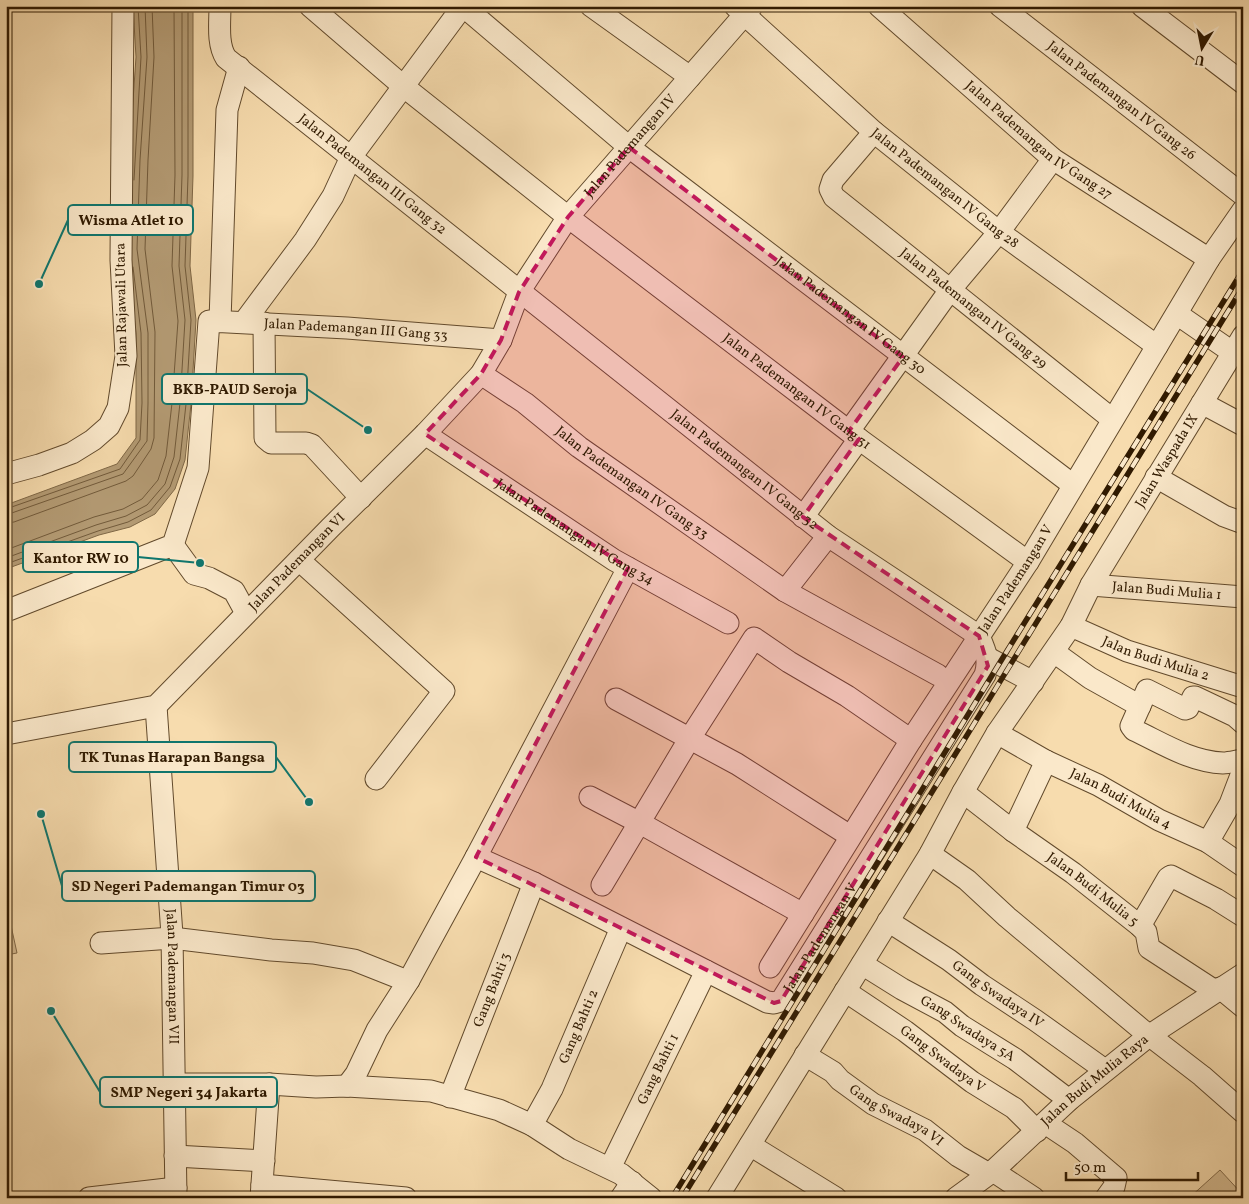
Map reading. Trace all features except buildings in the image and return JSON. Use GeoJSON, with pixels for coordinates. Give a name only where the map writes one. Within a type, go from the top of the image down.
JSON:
{"type":"FeatureCollection","features":[{"type":"Feature","properties":{"kind":"street","name":"Jalan Rajawali Utara"},"geometry":{"type":"LineString","coordinates":[[6,474],[72,454],[93,440],[109,426],[118,408],[126,356],[121,260],[123,6]]}},
{"type":"Feature","properties":{"kind":"street"},"geometry":{"type":"LineString","coordinates":[[173,545],[198,468],[215,321],[227,110],[232,62],[222,51],[220,6]]}},
{"type":"Feature","properties":{"kind":"street","name":"Jalan Pademangan IV Gang 31"},"geometry":{"type":"LineString","coordinates":[[310,6],[403,86],[568,217],[854,435],[1028,562]]}},
{"type":"Feature","properties":{"kind":"street"},"geometry":{"type":"LineString","coordinates":[[361,498],[315,447],[306,442],[271,443],[265,438],[254,323],[333,196],[351,157],[463,6]]}},
{"type":"Feature","properties":{"kind":"street","name":"Jalan Pademangan IV Gang 30"},"geometry":{"type":"LineString","coordinates":[[463,6],[629,146],[1073,485]]}},
{"type":"Feature","properties":{"kind":"street"},"geometry":{"type":"LineString","coordinates":[[591,6],[690,78]]}},
{"type":"Feature","properties":{"kind":"street","name":"Jalan Pademangan IV Gang 27"},"geometry":{"type":"LineString","coordinates":[[879,6],[1053,160],[1209,259]]}},
{"type":"Feature","properties":{"kind":"street","name":"Jalan Pademangan IV Gang 26"},"geometry":{"type":"LineString","coordinates":[[1000,6],[1243,195]]}},
{"type":"Feature","properties":{"kind":"street"},"geometry":{"type":"LineString","coordinates":[[1142,6],[1243,82]]}},
{"type":"Feature","properties":{"kind":"street","name":"Jalan Pademangan IV"},"geometry":{"type":"LineString","coordinates":[[519,292],[568,217],[690,78],[744,9]]}},
{"type":"Feature","properties":{"kind":"street","name":"Jalan Pademangan IV Gang 28"},"geometry":{"type":"LineString","coordinates":[[744,9],[874,132],[999,232],[1157,346]]}},
{"type":"Feature","properties":{"kind":"street","name":"Jalan Pademangan III Gang 32"},"geometry":{"type":"LineString","coordinates":[[232,62],[519,292]]}},
{"type":"Feature","properties":{"kind":"street","name":"Jalan Pademangan IV Gang 29"},"geometry":{"type":"LineString","coordinates":[[874,132],[833,180],[830,189],[834,197],[1112,419]]}},
{"type":"Feature","properties":{"kind":"street"},"geometry":{"type":"LineString","coordinates":[[803,517],[903,357],[950,290],[999,232],[1053,160]]}},
{"type":"Feature","properties":{"kind":"street","name":"Jalan Pademangan V"},"geometry":{"type":"LineString","coordinates":[[706,971],[767,1002],[781,1001],[985,675],[988,658],[979,636],[1028,562],[1209,259],[1243,210]]}},
{"type":"Feature","properties":{"kind":"street","name":"Jalan Pademangan VI"},"geometry":{"type":"LineString","coordinates":[[156,706],[424,434],[480,374],[502,340],[519,292]]}},
{"type":"Feature","properties":{"kind":"street","name":"Jalan Pademangan IV Gang 32"},"geometry":{"type":"LineString","coordinates":[[519,292],[828,536],[979,636]]}},
{"type":"Feature","properties":{"kind":"street"},"geometry":{"type":"LineString","coordinates":[[1177,314],[1237,344]]}},
{"type":"Feature","properties":{"kind":"street","name":"Jalan Pademangan III Gang 33"},"geometry":{"type":"LineString","coordinates":[[215,321],[347,328],[502,340]]}},
{"type":"Feature","properties":{"kind":"street","name":"Jalan Waspada IX"},"geometry":{"type":"LineString","coordinates":[[717,1198],[930,854],[963,792],[998,733],[1071,626],[1091,585],[1237,344]]}},
{"type":"Feature","properties":{"kind":"street","name":"Jalan Pademangan IV Gang 33"},"geometry":{"type":"LineString","coordinates":[[480,374],[525,403],[579,447],[785,591],[938,675]]}},
{"type":"Feature","properties":{"kind":"street"},"geometry":{"type":"LineString","coordinates":[[1202,403],[1243,425]]}},
{"type":"Feature","properties":{"kind":"street","name":"Jalan Pademangan IV Gang 34"},"geometry":{"type":"LineString","coordinates":[[424,434],[628,568],[728,623]]}},
{"type":"Feature","properties":{"kind":"street"},"geometry":{"type":"LineString","coordinates":[[1156,477],[1224,516],[1243,523]]}},
{"type":"Feature","properties":{"kind":"street"},"geometry":{"type":"LineString","coordinates":[[785,591],[828,536]]}},
{"type":"Feature","properties":{"kind":"street"},"geometry":{"type":"LineString","coordinates":[[6,611],[173,545]]}},
{"type":"Feature","properties":{"kind":"street"},"geometry":{"type":"LineString","coordinates":[[173,545],[194,574],[209,578],[234,591],[246,613]]}},
{"type":"Feature","properties":{"kind":"street"},"geometry":{"type":"LineString","coordinates":[[299,560],[444,691],[376,779]]}},
{"type":"Feature","properties":{"kind":"street"},"geometry":{"type":"LineString","coordinates":[[351,1081],[377,1030],[409,980],[480,859],[628,568]]}},
{"type":"Feature","properties":{"kind":"street","name":"Jalan Budi Mulia 1"},"geometry":{"type":"LineString","coordinates":[[1091,585],[1243,597]]}},
{"type":"Feature","properties":{"kind":"street","name":"Jalan Budi Mulia 2"},"geometry":{"type":"LineString","coordinates":[[1071,626],[1128,651],[1243,687]]}},
{"type":"Feature","properties":{"kind":"street"},"geometry":{"type":"LineString","coordinates":[[770,967],[850,836],[979,636]]}},
{"type":"Feature","properties":{"kind":"street"},"geometry":{"type":"LineString","coordinates":[[602,885],[690,738],[754,638],[789,662],[848,696],[911,740]]}},
{"type":"Feature","properties":{"kind":"street"},"geometry":{"type":"LineString","coordinates":[[1054,652],[1090,678],[1140,706]]}},
{"type":"Feature","properties":{"kind":"street"},"geometry":{"type":"LineString","coordinates":[[988,658],[1033,682]]}},
{"type":"Feature","properties":{"kind":"street"},"geometry":{"type":"LineString","coordinates":[[1243,723],[1235,716],[1195,697],[1193,697],[1188,708],[1185,709],[1148,690],[1132,723],[1134,730],[1182,754],[1224,763],[1243,760]]}},
{"type":"Feature","properties":{"kind":"street"},"geometry":{"type":"LineString","coordinates":[[616,699],[737,764],[850,836]]}},
{"type":"Feature","properties":{"kind":"street"},"geometry":{"type":"LineString","coordinates":[[6,734],[156,706]]}},
{"type":"Feature","properties":{"kind":"street","name":"Jalan Pademangan VII"},"geometry":{"type":"LineString","coordinates":[[89,1198],[176,1193],[172,938],[156,706]]}},
{"type":"Feature","properties":{"kind":"street","name":"Jalan Budi Mulia 4"},"geometry":{"type":"LineString","coordinates":[[998,733],[1046,761],[1098,786],[1159,820],[1208,842],[1243,866]]}},
{"type":"Feature","properties":{"kind":"street"},"geometry":{"type":"LineString","coordinates":[[1012,831],[1046,761]]}},
{"type":"Feature","properties":{"kind":"street"},"geometry":{"type":"LineString","coordinates":[[1208,842],[1230,804],[1243,770]]}},
{"type":"Feature","properties":{"kind":"street","name":"Jalan Budi Mulia 5"},"geometry":{"type":"LineString","coordinates":[[963,792],[1012,831],[1073,873],[1140,926],[1146,932],[1149,948],[1243,1007]]}},
{"type":"Feature","properties":{"kind":"street"},"geometry":{"type":"LineString","coordinates":[[590,797],[803,914]]}},
{"type":"Feature","properties":{"kind":"street"},"geometry":{"type":"LineString","coordinates":[[930,854],[967,880],[1007,917],[1202,1076],[1243,1112]]}},
{"type":"Feature","properties":{"kind":"street"},"geometry":{"type":"LineString","coordinates":[[480,859],[534,883],[706,971]]}},
{"type":"Feature","properties":{"kind":"street"},"geometry":{"type":"LineString","coordinates":[[1140,926],[1171,876],[1216,899],[1243,916]]}},
{"type":"Feature","properties":{"kind":"street","name":"Gang Bahti 3"},"geometry":{"type":"LineString","coordinates":[[450,1097],[534,883]]}},
{"type":"Feature","properties":{"kind":"street","name":"Gang Swadaya IV"},"geometry":{"type":"LineString","coordinates":[[888,921],[949,960],[1105,1070]]}},
{"type":"Feature","properties":{"kind":"street","name":"Gang Bahti 2"},"geometry":{"type":"LineString","coordinates":[[532,1125],[552,1089],[621,928]]}},
{"type":"Feature","properties":{"kind":"street"},"geometry":{"type":"LineString","coordinates":[[101,944],[172,938],[313,953],[354,960],[409,980]]}},
{"type":"Feature","properties":{"kind":"street","name":"Gang Swadaya 5A"},"geometry":{"type":"LineString","coordinates":[[862,964],[902,989],[945,1012],[962,1026],[1015,1059],[1069,1100]]}},
{"type":"Feature","properties":{"kind":"street","name":"Gang Bahti 1"},"geometry":{"type":"LineString","coordinates":[[610,1168],[706,971]]}},
{"type":"Feature","properties":{"kind":"street","name":"Jalan Budi Mulia Raya"},"geometry":{"type":"LineString","coordinates":[[967,1195],[1069,1100],[1105,1070],[1150,1035],[1243,974]]}},
{"type":"Feature","properties":{"kind":"street","name":"Gang Swadaya V"},"geometry":{"type":"LineString","coordinates":[[845,991],[905,1030],[972,1082],[1041,1127],[1075,1143],[1116,1178],[1114,1187],[1106,1198]]}},
{"type":"Feature","properties":{"kind":"street","name":"Gang Swadaya VI"},"geometry":{"type":"LineString","coordinates":[[805,1055],[832,1072],[873,1104],[924,1130],[958,1156],[991,1172],[1034,1198]]}},
{"type":"Feature","properties":{"kind":"street"},"geometry":{"type":"LineString","coordinates":[[174,1084],[261,1084],[316,1087],[351,1081],[431,1092],[499,1110],[532,1125],[570,1149],[610,1168],[627,1190],[651,1198]]}},
{"type":"Feature","properties":{"kind":"street"},"geometry":{"type":"LineString","coordinates":[[261,1084],[259,1161],[262,1191],[366,1194],[406,1198]]}},
{"type":"Feature","properties":{"kind":"street"},"geometry":{"type":"LineString","coordinates":[[750,1145],[836,1198]]}},
{"type":"Feature","properties":{"kind":"street"},"geometry":{"type":"LineString","coordinates":[[175,1156],[259,1161]]}},
{"type":"Feature","properties":{"kind":"highlighted area"},"geometry":{"type":"Polygon","coordinates":[[[629,147],[903,357],[849,431],[859,439],[803,517],[979,636],[988,666],[781,1001],[774,1003],[476,857],[628,568],[425,434],[481,374],[501,340],[519,292],[568,217],[629,147]]]}},
{"type":"Feature","properties":{"kind":"shaded area"},"geometry":{"type":"Polygon","coordinates":[[[10,921],[17,953],[6,955],[6,922],[10,921]]]}},
{"type":"Feature","properties":{"kind":"shaded area"},"geometry":{"type":"Polygon","coordinates":[[[1220,1170],[1243,1195],[1243,1198],[1189,1198],[1220,1170]]]}},
{"type":"Feature","properties":{"kind":"water"},"geometry":{"type":"Polygon","coordinates":[[[133,6],[193,6],[193,176],[190,266],[196,320],[191,404],[185,460],[175,489],[155,514],[130,527],[99,535],[6,569],[6,505],[117,464],[136,438],[136,333],[126,250],[129,159],[136,57],[133,6]]]}},
{"type":"Feature","properties":{"kind":"railway"},"geometry":{"type":"LineString","coordinates":[[672,1198],[1243,270]]}},
{"type":"Feature","properties":{"kind":"railway"},"geometry":{"type":"LineString","coordinates":[[682,1198],[1243,287]]}},
{"type":"Feature","properties":{"kind":"place","name":"Wisma Atlet 10"},"geometry":{"type":"Point","coordinates":[39,284]}},
{"type":"Feature","properties":{"kind":"place","name":"BKB-PAUD Seroja"},"geometry":{"type":"Point","coordinates":[368,430]}},
{"type":"Feature","properties":{"kind":"place","name":"Kantor RW 10"},"geometry":{"type":"Point","coordinates":[200,563]}},
{"type":"Feature","properties":{"kind":"place","name":"TK Tunas Harapan Bangsa"},"geometry":{"type":"Point","coordinates":[309,802]}},
{"type":"Feature","properties":{"kind":"place","name":"SD Negeri Pademangan Timur 03"},"geometry":{"type":"Point","coordinates":[41,814]}},
{"type":"Feature","properties":{"kind":"place","name":"SMP Negeri 34 Jakarta"},"geometry":{"type":"Point","coordinates":[51,1011]}}]}
